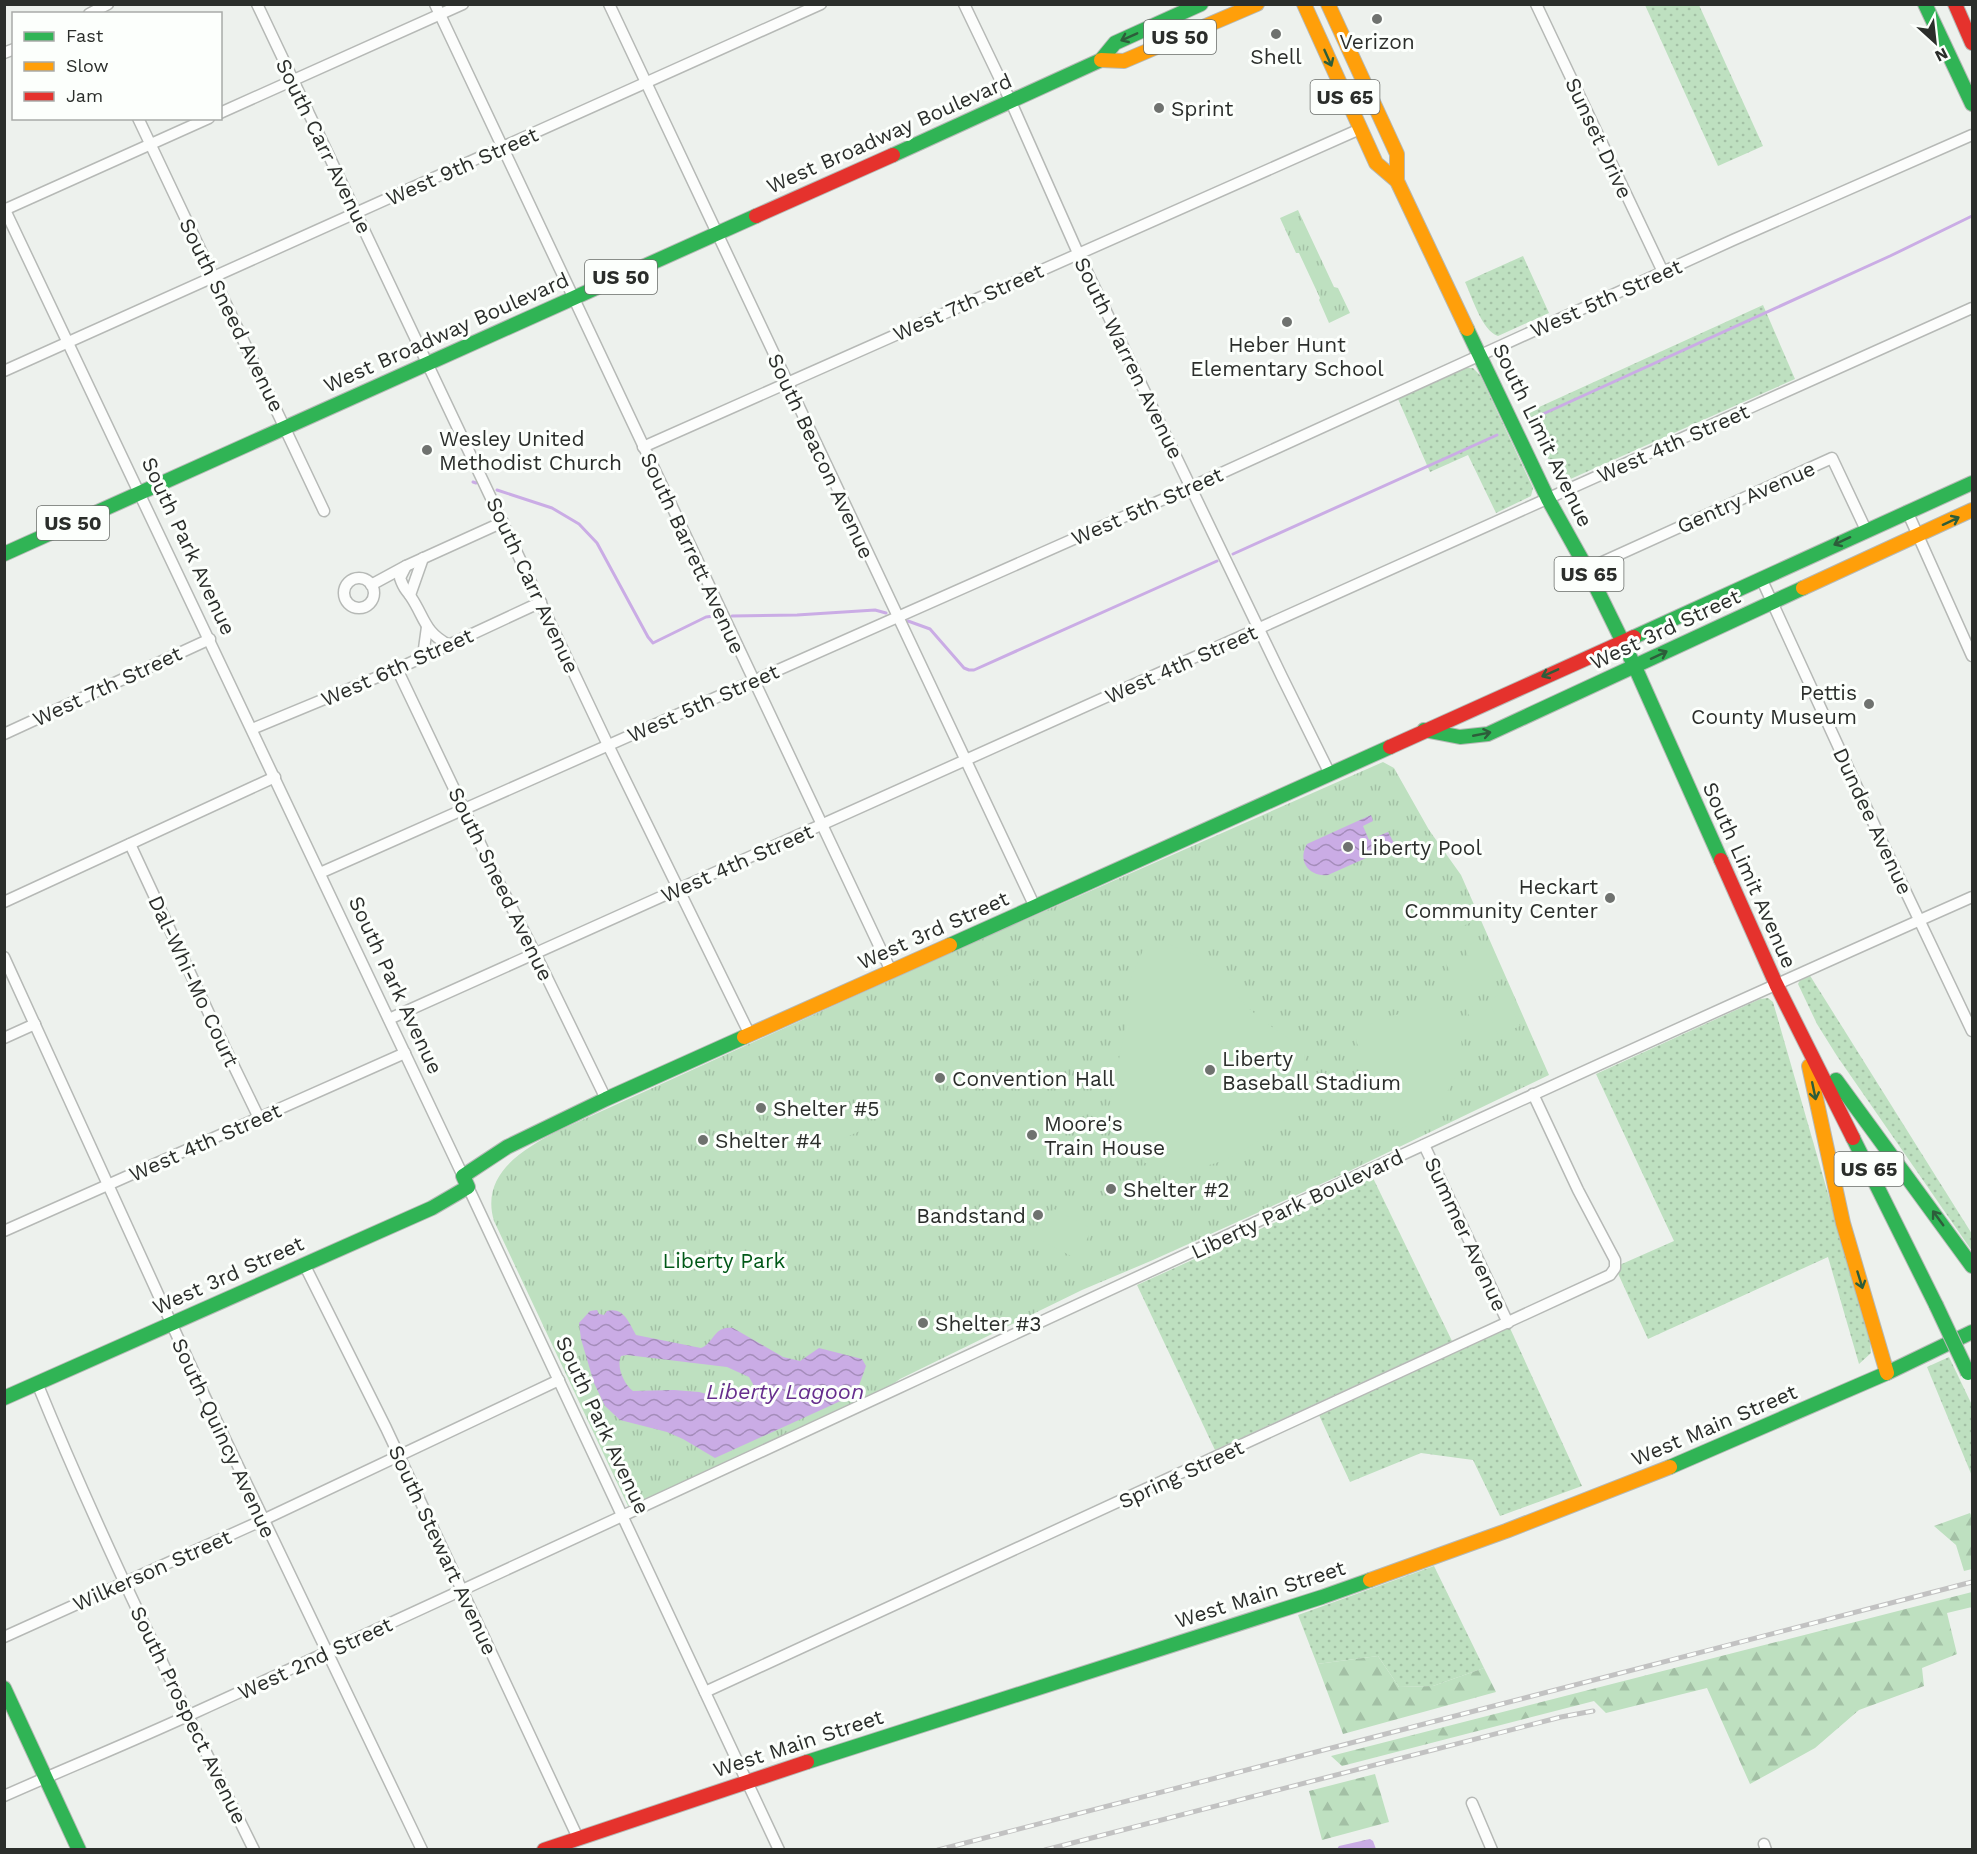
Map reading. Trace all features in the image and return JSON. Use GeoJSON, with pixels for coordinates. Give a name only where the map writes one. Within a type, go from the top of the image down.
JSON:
{"type":"FeatureCollection","features":[{"type":"Feature","properties":{"kind":"main road","name":"West Broadway Boulevard"},"geometry":{"type":"LineString","coordinates":[[4,554],[1011,102],[1101,60],[1115,43],[1201,4]]}},
{"type":"Feature","properties":{"kind":"main road","name":"West Broadway Boulevard"},"geometry":{"type":"LineString","coordinates":[[1101,60],[1124,61],[1257,4]]}},
{"type":"Feature","properties":{"kind":"main road","name":"South Limit Avenue"},"geometry":{"type":"LineString","coordinates":[[1304,4],[1376,163],[1397,181],[1548,499],[1587,569],[1635,666],[1776,984],[1801,1033]]}},
{"type":"Feature","properties":{"kind":"main road","name":"South Limit Avenue"},"geometry":{"type":"LineString","coordinates":[[1328,4],[1397,154],[1397,181]]}},
{"type":"Feature","properties":{"kind":"main road"},"geometry":{"type":"LineString","coordinates":[[1925,4],[1972,104]]}},
{"type":"Feature","properties":{"kind":"main road"},"geometry":{"type":"LineString","coordinates":[[1955,4],[1972,43]]}},
{"type":"Feature","properties":{"kind":"main road","name":"West 3rd Street"},"geometry":{"type":"LineString","coordinates":[[4,1398],[432,1208],[507,1148],[606,1099],[1972,483]]}},
{"type":"Feature","properties":{"kind":"main road","name":"West 3rd Street"},"geometry":{"type":"LineString","coordinates":[[1424,730],[1460,737],[1488,734],[1972,510]]}},
{"type":"Feature","properties":{"kind":"main road"},"geometry":{"type":"LineString","coordinates":[[1801,1033],[1972,1266]]}},
{"type":"Feature","properties":{"kind":"main road"},"geometry":{"type":"LineString","coordinates":[[1801,1033],[1843,1223],[1887,1373]]}},
{"type":"Feature","properties":{"kind":"main road","name":"US 65"},"geometry":{"type":"LineString","coordinates":[[1801,1033],[1970,1378]]}},
{"type":"Feature","properties":{"kind":"main road","name":"West Main Street"},"geometry":{"type":"LineString","coordinates":[[544,1850],[747,1781],[1355,1585],[1634,1482],[1887,1373],[1972,1332]]}},
{"type":"Feature","properties":{"kind":"main road"},"geometry":{"type":"LineString","coordinates":[[4,1688],[79,1850]]}},
{"type":"Feature","properties":{"kind":"street"},"geometry":{"type":"LineString","coordinates":[[93,12],[108,4]]}},
{"type":"Feature","properties":{"kind":"street","name":"South Carr Avenue"},"geometry":{"type":"LineString","coordinates":[[256,4],[608,745],[750,1035]]}},
{"type":"Feature","properties":{"kind":"street"},"geometry":{"type":"LineString","coordinates":[[222,112],[293,81],[437,10],[463,4]]}},
{"type":"Feature","properties":{"kind":"street","name":"South Beacon Avenue"},"geometry":{"type":"LineString","coordinates":[[609,4],[1035,907]]}},
{"type":"Feature","properties":{"kind":"street","name":"West 9th Street"},"geometry":{"type":"LineString","coordinates":[[4,371],[821,4]]}},
{"type":"Feature","properties":{"kind":"street","name":"South Warren Avenue"},"geometry":{"type":"LineString","coordinates":[[964,4],[1011,102],[1078,253],[1330,774]]}},
{"type":"Feature","properties":{"kind":"street","name":"Sunset Drive"},"geometry":{"type":"LineString","coordinates":[[1536,4],[1663,272]]}},
{"type":"Feature","properties":{"kind":"street","name":"South Barrett Avenue"},"geometry":{"type":"LineString","coordinates":[[437,10],[891,971]]}},
{"type":"Feature","properties":{"kind":"street","name":"South Sneed Avenue"},"geometry":{"type":"LineString","coordinates":[[139,120],[324,511]]}},
{"type":"Feature","properties":{"kind":"street"},"geometry":{"type":"LineString","coordinates":[[5,210],[205,120]]}},
{"type":"Feature","properties":{"kind":"street","name":"West 7th Street"},"geometry":{"type":"LineString","coordinates":[[643,447],[1360,129]]}},
{"type":"Feature","properties":{"kind":"street","name":"West 5th Street"},"geometry":{"type":"LineString","coordinates":[[320,873],[1191,487],[1663,272],[1972,135]]}},
{"type":"Feature","properties":{"kind":"street","name":"South Park Avenue"},"geometry":{"type":"LineString","coordinates":[[5,210],[141,492],[779,1850]]}},
{"type":"Feature","properties":{"kind":"street","name":"West 4th Street"},"geometry":{"type":"LineString","coordinates":[[389,1019],[1972,308]]}},
{"type":"Feature","properties":{"kind":"street","name":"Gentry Avenue"},"geometry":{"type":"LineString","coordinates":[[1587,569],[1832,458],[1866,530]]}},
{"type":"Feature","properties":{"kind":"street"},"geometry":{"type":"LineString","coordinates":[[1907,511],[1972,656]]}},
{"type":"Feature","properties":{"kind":"street"},"geometry":{"type":"LineString","coordinates":[[371,585],[406,566],[503,522]]}},
{"type":"Feature","properties":{"kind":"street"},"geometry":{"type":"LineString","coordinates":[[410,595],[423,558]]}},
{"type":"Feature","properties":{"kind":"street"},"geometry":{"type":"LineString","coordinates":[[406,566],[400,578],[404,590],[410,595],[426,627],[439,640],[449,645]]}},
{"type":"Feature","properties":{"kind":"street","name":"Dundee Avenue"},"geometry":{"type":"LineString","coordinates":[[1761,578],[1972,1031]]}},
{"type":"Feature","properties":{"kind":"street","name":"West 6th Street"},"geometry":{"type":"LineString","coordinates":[[252,729],[397,669],[541,602]]}},
{"type":"Feature","properties":{"kind":"street"},"geometry":{"type":"LineString","coordinates":[[423,656],[426,627]]}},
{"type":"Feature","properties":{"kind":"street","name":"West 7th Street"},"geometry":{"type":"LineString","coordinates":[[4,734],[210,639]]}},
{"type":"Feature","properties":{"kind":"street","name":"South Sneed Avenue"},"geometry":{"type":"LineString","coordinates":[[397,669],[499,883],[606,1099]]}},
{"type":"Feature","properties":{"kind":"street"},"geometry":{"type":"LineString","coordinates":[[4,902],[275,777]]}},
{"type":"Feature","properties":{"kind":"street","name":"Dal-Whi-Mo Court"},"geometry":{"type":"LineString","coordinates":[[130,844],[260,1118]]}},
{"type":"Feature","properties":{"kind":"street","name":"Liberty Park Boulevard"},"geometry":{"type":"LineString","coordinates":[[623,1515],[1533,1094],[1972,897]]}},
{"type":"Feature","properties":{"kind":"street","name":"South Quincy Avenue"},"geometry":{"type":"LineString","coordinates":[[4,957],[107,1186],[263,1520],[422,1850]]}},
{"type":"Feature","properties":{"kind":"street"},"geometry":{"type":"LineString","coordinates":[[4,1038],[35,1024]]}},
{"type":"Feature","properties":{"kind":"street","name":"West 4th Street"},"geometry":{"type":"LineString","coordinates":[[4,1231],[405,1053]]}},
{"type":"Feature","properties":{"kind":"street","name":"Spring Street"},"geometry":{"type":"LineString","coordinates":[[705,1692],[1508,1323],[1613,1272],[1615,1260],[1578,1190],[1533,1094]]}},
{"type":"Feature","properties":{"kind":"street","name":"Summer Avenue"},"geometry":{"type":"LineString","coordinates":[[1424,1145],[1508,1323]]}},
{"type":"Feature","properties":{"kind":"street","name":"South Stewart Avenue"},"geometry":{"type":"LineString","coordinates":[[304,1264],[399,1456],[578,1839]]}},
{"type":"Feature","properties":{"kind":"street","name":"Wilkerson Street"},"geometry":{"type":"LineString","coordinates":[[4,1637],[263,1520],[559,1380]]}},
{"type":"Feature","properties":{"kind":"street","name":"South Prospect Avenue"},"geometry":{"type":"LineString","coordinates":[[37,1383],[64,1449],[125,1582],[254,1850]]}},
{"type":"Feature","properties":{"kind":"street","name":"West 2nd Street"},"geometry":{"type":"LineString","coordinates":[[4,1796],[188,1716],[623,1515]]}},
{"type":"Feature","properties":{"kind":"street"},"geometry":{"type":"LineString","coordinates":[[1472,1803],[1492,1850]]}},
{"type":"Feature","properties":{"kind":"green space"},"geometry":{"type":"Polygon","coordinates":[[[1645,5],[1699,5],[1763,146],[1718,166],[1645,5]]]}},
{"type":"Feature","properties":{"kind":"green space"},"geometry":{"type":"Polygon","coordinates":[[[1298,210],[1334,287],[1338,288],[1350,313],[1329,323],[1299,253],[1296,253],[1280,218],[1298,210]]]}},
{"type":"Feature","properties":{"kind":"green space"},"geometry":{"type":"Polygon","coordinates":[[[1523,256],[1549,313],[1498,336],[1492,333],[1482,321],[1465,282],[1523,256]]]}},
{"type":"Feature","properties":{"kind":"green space"},"geometry":{"type":"Polygon","coordinates":[[[1763,305],[1795,379],[1566,481],[1556,475],[1526,413],[1763,305]]]}},
{"type":"Feature","properties":{"kind":"green space"},"geometry":{"type":"Polygon","coordinates":[[[1466,368],[1473,368],[1480,375],[1533,488],[1531,496],[1496,513],[1468,455],[1430,472],[1398,399],[1466,368]]]}},
{"type":"Feature","properties":{"kind":"green space","name":"Liberty Park"},"geometry":{"type":"Polygon","coordinates":[[[1383,762],[1394,768],[1429,830],[1461,875],[1549,1075],[1343,1174],[1082,1290],[900,1379],[876,1396],[635,1506],[628,1506],[494,1221],[491,1204],[493,1190],[508,1165],[531,1146],[558,1131],[954,951],[1383,762]]]}},
{"type":"Feature","properties":{"kind":"green space"},"geometry":{"type":"Polygon","coordinates":[[[1456,888],[1472,922],[1456,929],[1440,895],[1456,888]]]}},
{"type":"Feature","properties":{"kind":"green space"},"geometry":{"type":"Polygon","coordinates":[[[1435,897],[1451,932],[1434,939],[1419,905],[1435,897]]]}},
{"type":"Feature","properties":{"kind":"green space"},"geometry":{"type":"Polygon","coordinates":[[[1480,940],[1495,974],[1480,981],[1464,947],[1480,940]]]}},
{"type":"Feature","properties":{"kind":"green space","name":"Liberty Baseball Stadium"},"geometry":{"type":"Polygon","coordinates":[[[1160,941],[1201,957],[1199,962],[1238,978],[1236,992],[1247,1007],[1305,1049],[1304,1087],[1295,1109],[1261,1139],[1233,1156],[1209,1165],[1177,1167],[1145,1163],[1111,1115],[1109,1108],[1133,990],[1127,987],[1144,948],[1160,941]]]}},
{"type":"Feature","properties":{"kind":"green space"},"geometry":{"type":"Polygon","coordinates":[[[1459,950],[1474,984],[1459,991],[1443,957],[1459,950]]]}},
{"type":"Feature","properties":{"kind":"green space"},"geometry":{"type":"Polygon","coordinates":[[[1026,966],[1034,981],[1005,996],[997,980],[1026,966]]]}},
{"type":"Feature","properties":{"kind":"green space"},"geometry":{"type":"Polygon","coordinates":[[[1809,974],[1972,1234],[1972,1251],[1817,1024],[1798,984],[1801,978],[1809,974]]]}},
{"type":"Feature","properties":{"kind":"green space"},"geometry":{"type":"Polygon","coordinates":[[[1504,993],[1520,1026],[1504,1033],[1488,1000],[1504,993]]]}},
{"type":"Feature","properties":{"kind":"green space"},"geometry":{"type":"Polygon","coordinates":[[[1768,998],[1773,1002],[1870,1340],[1871,1353],[1859,1364],[1828,1257],[1648,1339],[1615,1267],[1674,1241],[1596,1074],[1760,999],[1768,998]]]}},
{"type":"Feature","properties":{"kind":"green space"},"geometry":{"type":"Polygon","coordinates":[[[1483,1002],[1499,1037],[1482,1044],[1466,1009],[1483,1002]]]}},
{"type":"Feature","properties":{"kind":"green space"},"geometry":{"type":"Polygon","coordinates":[[[1451,1007],[1461,1039],[1461,1053],[1453,1082],[1436,1106],[1425,1116],[1399,1129],[1374,1094],[1356,1040],[1362,1028],[1384,1018],[1415,1010],[1451,1007]]]}},
{"type":"Feature","properties":{"kind":"green space"},"geometry":{"type":"Polygon","coordinates":[[[845,1097],[860,1131],[789,1162],[774,1128],[845,1097]]]}},
{"type":"Feature","properties":{"kind":"green space"},"geometry":{"type":"Polygon","coordinates":[[[1373,1178],[1452,1341],[1215,1450],[1137,1285],[1373,1178]]]}},
{"type":"Feature","properties":{"kind":"green space"},"geometry":{"type":"Polygon","coordinates":[[[1054,1209],[1092,1229],[1077,1259],[1038,1239],[1054,1209]]]}},
{"type":"Feature","properties":{"kind":"green space"},"geometry":{"type":"Polygon","coordinates":[[[1509,1326],[1582,1486],[1500,1516],[1473,1460],[1421,1453],[1350,1482],[1318,1413],[1509,1326]]]}},
{"type":"Feature","properties":{"kind":"green space"},"geometry":{"type":"Polygon","coordinates":[[[1949,1357],[1972,1405],[1972,1476],[1927,1367],[1949,1357]]]}},
{"type":"Feature","properties":{"kind":"green space"},"geometry":{"type":"Polygon","coordinates":[[[1970,1513],[1972,1517],[1972,1569],[1964,1571],[1956,1545],[1934,1526],[1970,1513]]]}},
{"type":"Feature","properties":{"kind":"green space"},"geometry":{"type":"Polygon","coordinates":[[[1434,1566],[1484,1668],[1433,1686],[1399,1687],[1378,1656],[1317,1664],[1298,1615],[1434,1566]]]}},
{"type":"Feature","properties":{"kind":"green space"},"geometry":{"type":"Polygon","coordinates":[[[1972,1592],[1972,1607],[1947,1613],[1957,1654],[1922,1668],[1924,1686],[1859,1710],[1815,1748],[1750,1784],[1707,1688],[1606,1713],[1594,1701],[1342,1766],[1331,1756],[1972,1592]]]}},
{"type":"Feature","properties":{"kind":"green space"},"geometry":{"type":"Polygon","coordinates":[[[1378,1656],[1399,1687],[1433,1686],[1484,1668],[1496,1692],[1343,1734],[1317,1664],[1378,1656]]]}},
{"type":"Feature","properties":{"kind":"green space"},"geometry":{"type":"Polygon","coordinates":[[[1375,1774],[1389,1822],[1322,1840],[1309,1791],[1375,1774]]]}},
{"type":"Feature","properties":{"kind":"water","name":"Liberty Pool"},"geometry":{"type":"Polygon","coordinates":[[[1371,815],[1373,821],[1363,826],[1369,840],[1388,832],[1395,845],[1328,875],[1310,871],[1303,856],[1307,844],[1371,815]]]}},
{"type":"Feature","properties":{"kind":"water","name":"Liberty Lagoon"},"geometry":{"type":"Polygon","coordinates":[[[597,1310],[599,1314],[604,1315],[607,1311],[618,1311],[628,1321],[636,1335],[701,1348],[718,1331],[733,1328],[783,1357],[800,1361],[819,1348],[862,1359],[866,1366],[856,1394],[715,1458],[667,1432],[620,1420],[605,1406],[594,1383],[581,1339],[579,1323],[590,1311],[597,1310]],[[627,1355],[621,1356],[620,1360],[620,1370],[624,1380],[633,1391],[699,1392],[739,1402],[750,1393],[754,1386],[749,1377],[727,1367],[627,1355]]]}},
{"type":"Feature","properties":{"kind":"water"},"geometry":{"type":"Polygon","coordinates":[[[1370,1839],[1376,1849],[1337,1849],[1339,1846],[1370,1839]]]}},
{"type":"Feature","properties":{"kind":"waterway"},"geometry":{"type":"LineString","coordinates":[[1532,419],[1890,256],[1972,216]]}},
{"type":"Feature","properties":{"kind":"waterway"},"geometry":{"type":"LineString","coordinates":[[1233,554],[1497,435]]}},
{"type":"Feature","properties":{"kind":"waterway"},"geometry":{"type":"LineString","coordinates":[[497,490],[552,508],[579,524],[597,543],[653,643],[706,617],[714,616]]}},
{"type":"Feature","properties":{"kind":"waterway"},"geometry":{"type":"LineString","coordinates":[[908,621],[930,629],[964,668],[974,670],[1217,561]]}},
{"type":"Feature","properties":{"kind":"waterway"},"geometry":{"type":"LineString","coordinates":[[732,616],[875,610],[886,613]]}},
{"type":"Feature","properties":{"kind":"railway"},"geometry":{"type":"LineString","coordinates":[[938,1850],[1972,1582]]}},
{"type":"Feature","properties":{"kind":"railway"},"geometry":{"type":"LineString","coordinates":[[1045,1850],[1561,1717],[1593,1711]]}},
{"type":"Feature","properties":{"kind":"traffic: fast"},"geometry":{"type":"LineString","coordinates":[[893,155],[1101,60],[1115,43],[1201,4]]}},
{"type":"Feature","properties":{"kind":"traffic: fast"},"geometry":{"type":"LineString","coordinates":[[1925,4],[1972,104]]}},
{"type":"Feature","properties":{"kind":"traffic: fast"},"geometry":{"type":"LineString","coordinates":[[4,554],[756,216]]}},
{"type":"Feature","properties":{"kind":"traffic: fast"},"geometry":{"type":"LineString","coordinates":[[1467,329],[1548,499],[1587,569],[1635,667],[1721,860]]}},
{"type":"Feature","properties":{"kind":"traffic: fast"},"geometry":{"type":"LineString","coordinates":[[1634,637],[1972,483]]}},
{"type":"Feature","properties":{"kind":"traffic: fast"},"geometry":{"type":"LineString","coordinates":[[1424,730],[1460,737],[1488,734],[1803,588]]}},
{"type":"Feature","properties":{"kind":"traffic: fast"},"geometry":{"type":"LineString","coordinates":[[950,945],[1390,747]]}},
{"type":"Feature","properties":{"kind":"traffic: fast"},"geometry":{"type":"LineString","coordinates":[[4,1398],[432,1208],[468,1187],[463,1176],[507,1147],[606,1099],[744,1037]]}},
{"type":"Feature","properties":{"kind":"traffic: fast"},"geometry":{"type":"LineString","coordinates":[[1836,1080],[1972,1266]]}},
{"type":"Feature","properties":{"kind":"traffic: fast"},"geometry":{"type":"LineString","coordinates":[[1853,1138],[1936,1305]]}},
{"type":"Feature","properties":{"kind":"traffic: fast"},"geometry":{"type":"LineString","coordinates":[[1936,1305],[1968,1373]]}},
{"type":"Feature","properties":{"kind":"traffic: fast"},"geometry":{"type":"LineString","coordinates":[[1670,1467],[1887,1373],[1972,1332]]}},
{"type":"Feature","properties":{"kind":"traffic: fast"},"geometry":{"type":"LineString","coordinates":[[807,1762],[1370,1580]]}},
{"type":"Feature","properties":{"kind":"traffic: fast"},"geometry":{"type":"LineString","coordinates":[[4,1688],[79,1850]]}},
{"type":"Feature","properties":{"kind":"traffic: slow"},"geometry":{"type":"LineString","coordinates":[[1101,60],[1124,61],[1257,4]]}},
{"type":"Feature","properties":{"kind":"traffic: slow"},"geometry":{"type":"LineString","coordinates":[[1304,4],[1376,163],[1397,181],[1467,329]]}},
{"type":"Feature","properties":{"kind":"traffic: slow"},"geometry":{"type":"LineString","coordinates":[[1328,4],[1397,154],[1397,181]]}},
{"type":"Feature","properties":{"kind":"traffic: slow"},"geometry":{"type":"LineString","coordinates":[[1803,588],[1972,510]]}},
{"type":"Feature","properties":{"kind":"traffic: slow"},"geometry":{"type":"LineString","coordinates":[[744,1037],[950,945]]}},
{"type":"Feature","properties":{"kind":"traffic: slow"},"geometry":{"type":"LineString","coordinates":[[1809,1066],[1843,1223],[1887,1373]]}},
{"type":"Feature","properties":{"kind":"traffic: slow"},"geometry":{"type":"LineString","coordinates":[[1370,1580],[1506,1531],[1670,1467]]}},
{"type":"Feature","properties":{"kind":"traffic: jam"},"geometry":{"type":"LineString","coordinates":[[1955,4],[1972,43]]}},
{"type":"Feature","properties":{"kind":"traffic: jam"},"geometry":{"type":"LineString","coordinates":[[756,216],[893,155]]}},
{"type":"Feature","properties":{"kind":"traffic: jam"},"geometry":{"type":"LineString","coordinates":[[1390,747],[1634,637]]}},
{"type":"Feature","properties":{"kind":"traffic: jam"},"geometry":{"type":"LineString","coordinates":[[1721,860],[1776,984],[1853,1138]]}},
{"type":"Feature","properties":{"kind":"traffic: jam"},"geometry":{"type":"LineString","coordinates":[[544,1850],[807,1762]]}},
{"type":"Feature","properties":{"kind":"place","name":"Verizon"},"geometry":{"type":"Point","coordinates":[1377,19]}},
{"type":"Feature","properties":{"kind":"place","name":"Shell"},"geometry":{"type":"Point","coordinates":[1276,34]}},
{"type":"Feature","properties":{"kind":"place","name":"Sprint"},"geometry":{"type":"Point","coordinates":[1159,108]}},
{"type":"Feature","properties":{"kind":"place","name":"Heber Hunt Elementary School"},"geometry":{"type":"Point","coordinates":[1287,322]}},
{"type":"Feature","properties":{"kind":"place","name":"Wesley United Methodist Church"},"geometry":{"type":"Point","coordinates":[427,450]}},
{"type":"Feature","properties":{"kind":"place","name":"Pettis County Museum"},"geometry":{"type":"Point","coordinates":[1869,704]}},
{"type":"Feature","properties":{"kind":"place","name":"Liberty Pool"},"geometry":{"type":"Point","coordinates":[1348,847]}},
{"type":"Feature","properties":{"kind":"place","name":"Heckart Community Center"},"geometry":{"type":"Point","coordinates":[1610,898]}},
{"type":"Feature","properties":{"kind":"place","name":"Liberty Baseball Stadium"},"geometry":{"type":"Point","coordinates":[1210,1070]}},
{"type":"Feature","properties":{"kind":"place","name":"Convention Hall"},"geometry":{"type":"Point","coordinates":[940,1078]}},
{"type":"Feature","properties":{"kind":"place","name":"Shelter #5"},"geometry":{"type":"Point","coordinates":[761,1108]}},
{"type":"Feature","properties":{"kind":"place","name":"Moore's Train House"},"geometry":{"type":"Point","coordinates":[1032,1135]}},
{"type":"Feature","properties":{"kind":"place","name":"Shelter #4"},"geometry":{"type":"Point","coordinates":[703,1140]}},
{"type":"Feature","properties":{"kind":"place","name":"Shelter #2"},"geometry":{"type":"Point","coordinates":[1111,1189]}},
{"type":"Feature","properties":{"kind":"place","name":"Bandstand"},"geometry":{"type":"Point","coordinates":[1038,1215]}},
{"type":"Feature","properties":{"kind":"place","name":"Shelter #3"},"geometry":{"type":"Point","coordinates":[923,1323]}}]}
